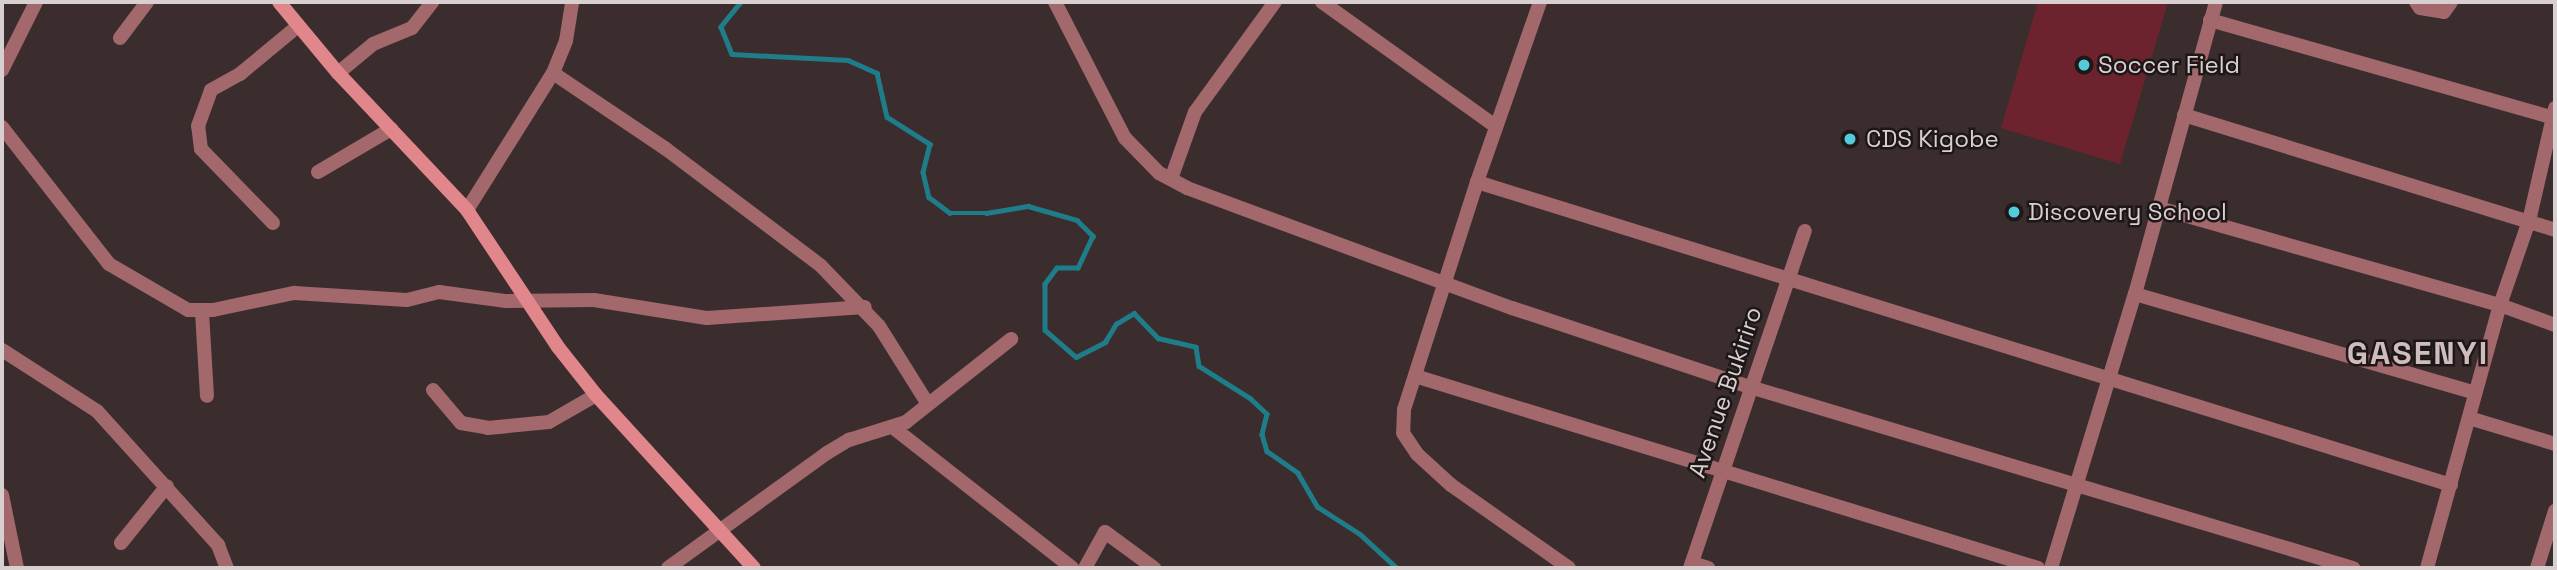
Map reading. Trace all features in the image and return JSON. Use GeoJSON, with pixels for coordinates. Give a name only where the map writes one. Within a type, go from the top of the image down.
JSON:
{"type":"FeatureCollection","features":[{"type":"Feature","properties":{"kind":"street"},"geometry":{"type":"LineString","coordinates":[[2,70],[36,2]]}},
{"type":"Feature","properties":{"kind":"street"},"geometry":{"type":"LineString","coordinates":[[120,38],[148,2]]}},
{"type":"Feature","properties":{"kind":"street"},"geometry":{"type":"LineString","coordinates":[[279,2],[338,73],[467,209],[526,301],[596,395],[754,568]]}},
{"type":"Feature","properties":{"kind":"street"},"geometry":{"type":"LineString","coordinates":[[338,73],[373,44],[412,28],[432,2]]}},
{"type":"Feature","properties":{"kind":"street"},"geometry":{"type":"LineString","coordinates":[[467,209],[553,73],[566,41],[572,2]]}},
{"type":"Feature","properties":{"kind":"street"},"geometry":{"type":"LineString","coordinates":[[1055,2],[1125,138],[1139,155],[1171,179],[1445,282],[1750,387],[2353,568]]}},
{"type":"Feature","properties":{"kind":"street"},"geometry":{"type":"LineString","coordinates":[[1171,179],[1195,112],[1275,2]]}},
{"type":"Feature","properties":{"kind":"street"},"geometry":{"type":"LineString","coordinates":[[1322,2],[1495,126]]}},
{"type":"Feature","properties":{"kind":"street"},"geometry":{"type":"LineString","coordinates":[[1540,2],[1495,126],[1415,376],[1403,433],[1417,454],[1451,485],[1569,568]]}},
{"type":"Feature","properties":{"kind":"street"},"geometry":{"type":"LineString","coordinates":[[2051,568],[2135,293],[2216,2]]}},
{"type":"Feature","properties":{"kind":"street"},"geometry":{"type":"LineString","coordinates":[[2416,2],[2420,8],[2444,12],[2451,2]]}},
{"type":"Feature","properties":{"kind":"street"},"geometry":{"type":"LineString","coordinates":[[2210,20],[2554,115],[2529,221],[2500,305],[2427,568]]}},
{"type":"Feature","properties":{"kind":"street"},"geometry":{"type":"LineString","coordinates":[[273,223],[201,149],[198,126],[211,90],[240,74],[298,26]]}},
{"type":"Feature","properties":{"kind":"street"},"geometry":{"type":"LineString","coordinates":[[553,73],[666,149],[821,265],[865,307],[901,355],[928,404]]}},
{"type":"Feature","properties":{"kind":"street"},"geometry":{"type":"LineString","coordinates":[[2184,115],[2555,230]]}},
{"type":"Feature","properties":{"kind":"street"},"geometry":{"type":"LineString","coordinates":[[2,127],[109,264],[171,303],[202,312],[295,293],[407,300],[439,292],[526,301],[594,300],[707,318],[865,307]]}},
{"type":"Feature","properties":{"kind":"street"},"geometry":{"type":"LineString","coordinates":[[318,172],[391,129]]}},
{"type":"Feature","properties":{"kind":"street"},"geometry":{"type":"LineString","coordinates":[[1477,182],[1789,276],[2451,485]]}},
{"type":"Feature","properties":{"kind":"street"},"geometry":{"type":"LineString","coordinates":[[2158,208],[2500,305],[2555,325]]}},
{"type":"Feature","properties":{"kind":"street","name":"Avenue Bukiriro"},"geometry":{"type":"LineString","coordinates":[[1691,566],[1805,231]]}},
{"type":"Feature","properties":{"kind":"street"},"geometry":{"type":"LineString","coordinates":[[2135,293],[2475,393]]}},
{"type":"Feature","properties":{"kind":"street"},"geometry":{"type":"LineString","coordinates":[[202,312],[206,396]]}},
{"type":"Feature","properties":{"kind":"street"},"geometry":{"type":"LineString","coordinates":[[668,568],[723,531],[827,453],[849,440],[895,429],[1011,340]]}},
{"type":"Feature","properties":{"kind":"street"},"geometry":{"type":"LineString","coordinates":[[2,350],[97,411],[218,545],[228,568]]}},
{"type":"Feature","properties":{"kind":"street"},"geometry":{"type":"LineString","coordinates":[[1415,376],[1721,473],[2038,568]]}},
{"type":"Feature","properties":{"kind":"street"},"geometry":{"type":"LineString","coordinates":[[433,390],[461,423],[481,428],[549,422],[596,395]]}},
{"type":"Feature","properties":{"kind":"street"},"geometry":{"type":"LineString","coordinates":[[2469,418],[2555,444]]}},
{"type":"Feature","properties":{"kind":"street"},"geometry":{"type":"LineString","coordinates":[[895,429],[1072,568]]}},
{"type":"Feature","properties":{"kind":"street"},"geometry":{"type":"LineString","coordinates":[[121,543],[167,486]]}},
{"type":"Feature","properties":{"kind":"street"},"geometry":{"type":"LineString","coordinates":[[2,495],[17,568]]}},
{"type":"Feature","properties":{"kind":"street"},"geometry":{"type":"LineString","coordinates":[[2537,568],[2555,511]]}},
{"type":"Feature","properties":{"kind":"street"},"geometry":{"type":"LineString","coordinates":[[1086,568],[1105,532],[1154,568]]}},
{"type":"Feature","properties":{"kind":"street"},"geometry":{"type":"LineString","coordinates":[[1691,566],[1707,568]]}},
{"type":"Feature","properties":{"kind":"shaded area","name":"Soccer Field"},"geometry":{"type":"Polygon","coordinates":[[[2038,2],[2168,2],[2120,164],[2001,128],[2038,2]]]}},
{"type":"Feature","properties":{"kind":"waterway"},"geometry":{"type":"LineString","coordinates":[[741,2],[721,27],[732,54],[848,60],[877,73],[887,117],[930,144],[923,172],[929,197],[950,213],[986,213],[1028,206],[1077,220],[1093,236],[1078,268],[1057,268],[1045,284],[1045,330],[1076,357],[1105,342],[1116,324],[1134,313],[1158,338],[1196,347],[1199,366],[1250,398],[1267,414],[1262,434],[1267,451],[1298,473],[1318,507],[1360,534],[1397,568]]}},
{"type":"Feature","properties":{"kind":"place","name":"Soccer Field"},"geometry":{"type":"Point","coordinates":[2084,65]}},
{"type":"Feature","properties":{"kind":"place","name":"CDS Kigobe"},"geometry":{"type":"Point","coordinates":[1850,139]}},
{"type":"Feature","properties":{"kind":"place","name":"Discovery School"},"geometry":{"type":"Point","coordinates":[2014,212]}},
{"type":"Feature","properties":{"kind":"district","name":"GASENYI"},"geometry":{"type":"Point","coordinates":[2418,353]}}]}
